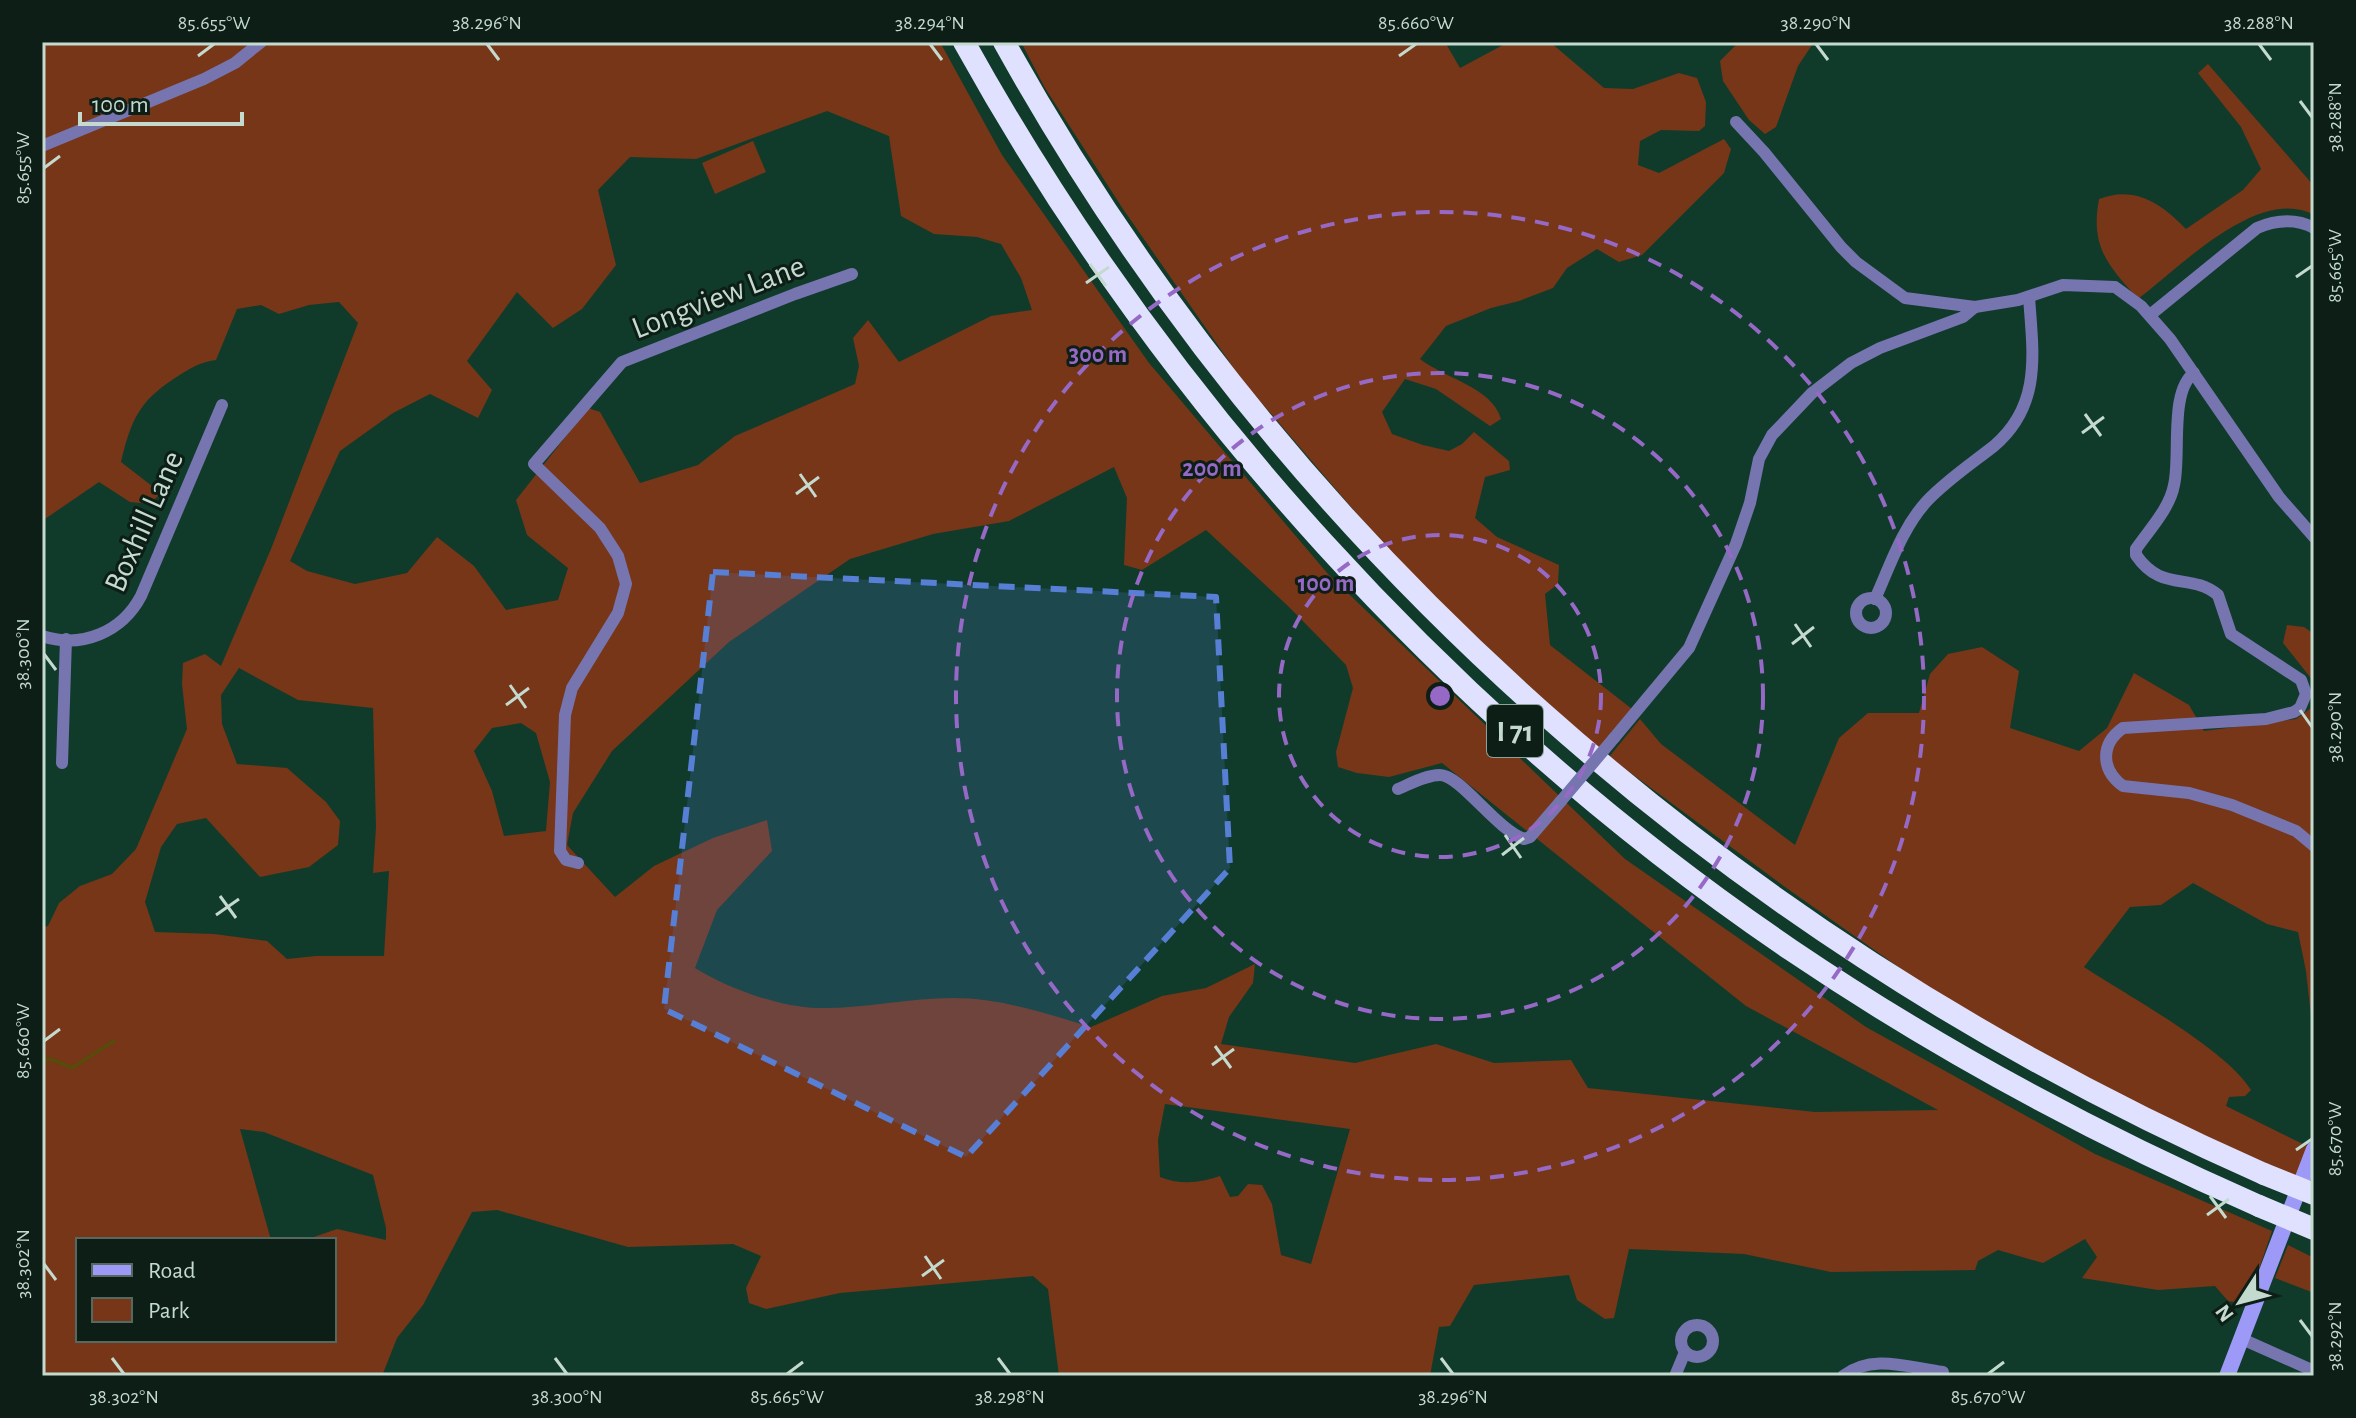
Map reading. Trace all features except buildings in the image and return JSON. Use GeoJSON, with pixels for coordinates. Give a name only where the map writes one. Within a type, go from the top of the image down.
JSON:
{"type":"FeatureCollection","features":[{"type":"Feature","properties":{"kind":"highway","name":"I 71"},"geometry":{"type":"LineString","coordinates":[[964,42],[1082,236],[1213,414],[1327,544],[1486,706],[1627,827],[1707,890],[1833,978],[1965,1059],[2069,1117],[2177,1170],[2314,1229]]}},
{"type":"Feature","properties":{"kind":"highway","name":"I 71"},"geometry":{"type":"LineString","coordinates":[[1004,42],[1112,220],[1230,382],[1301,468],[1384,560],[1473,650],[1545,716],[1635,794],[1729,866],[1899,982],[2079,1086],[2264,1174],[2314,1194]]}},
{"type":"Feature","properties":{"kind":"street"},"geometry":{"type":"LineString","coordinates":[[42,146],[204,79],[235,63],[261,42]]}},
{"type":"Feature","properties":{"kind":"street"},"geometry":{"type":"LineString","coordinates":[[1736,122],[1841,247],[1905,298],[1975,307],[2029,297],[2063,285],[2115,287],[2150,315],[2279,497],[2314,537]]}},
{"type":"Feature","properties":{"kind":"street"},"geometry":{"type":"LineString","coordinates":[[2150,315],[2257,228],[2281,221],[2295,221],[2314,228]]}},
{"type":"Feature","properties":{"kind":"street","name":"Longview Lane"},"geometry":{"type":"LineString","coordinates":[[578,863],[566,860],[560,851],[565,715],[572,688],[618,613],[626,584],[618,556],[600,528],[534,464],[622,362],[852,274]]}},
{"type":"Feature","properties":{"kind":"street"},"geometry":{"type":"LineString","coordinates":[[1875,599],[1908,528],[1921,509],[1950,480],[2008,432],[2026,404],[2031,381],[2029,297]]}},
{"type":"Feature","properties":{"kind":"street"},"geometry":{"type":"LineString","coordinates":[[1398,789],[1435,776],[1449,777],[1504,828],[1524,839],[1530,837],[1689,648],[1736,544],[1750,503],[1759,459],[1772,435],[1812,393],[1851,363],[1880,348],[1963,317],[1975,307]]}},
{"type":"Feature","properties":{"kind":"street"},"geometry":{"type":"LineString","coordinates":[[2194,373],[2186,379],[2183,391],[2174,486],[2164,509],[2136,549],[2136,555],[2155,575],[2199,585],[2218,595],[2231,634],[2301,680],[2305,701],[2294,712],[2266,719],[2123,728],[2107,747],[2106,765],[2115,780],[2123,786],[2189,793],[2232,805],[2296,831],[2314,846]]}},
{"type":"Feature","properties":{"kind":"street","name":"Boxhill Lane"},"geometry":{"type":"LineString","coordinates":[[42,636],[84,640],[104,633],[124,620],[135,607],[222,405]]}},
{"type":"Feature","properties":{"kind":"street"},"geometry":{"type":"LineString","coordinates":[[62,763],[66,639]]}},
{"type":"Feature","properties":{"kind":"street"},"geometry":{"type":"LineString","coordinates":[[2227,1376],[2314,1149]]}},
{"type":"Feature","properties":{"kind":"street"},"geometry":{"type":"LineString","coordinates":[[2242,1339],[2314,1371]]}},
{"type":"Feature","properties":{"kind":"street"},"geometry":{"type":"LineString","coordinates":[[1675,1376],[1685,1352]]}},
{"type":"Feature","properties":{"kind":"street"},"geometry":{"type":"LineString","coordinates":[[1843,1376],[1860,1366],[1883,1362],[1943,1372]]}},
{"type":"Feature","properties":{"kind":"highlighted area"},"geometry":{"type":"Polygon","coordinates":[[[713,572],[1216,597],[1230,868],[966,1157],[664,1009],[713,572]]]}},
{"type":"Feature","properties":{"kind":"green space"},"geometry":{"type":"Polygon","coordinates":[[[42,42],[940,42],[1002,155],[1149,363],[1328,574],[1625,859],[1866,1027],[2095,1154],[2272,1231],[2247,1304],[2228,1301],[2215,1286],[2158,1290],[2082,1278],[2097,1257],[2085,1239],[2043,1263],[1998,1250],[1978,1261],[1975,1270],[1831,1272],[1744,1254],[1629,1249],[1614,1318],[1605,1319],[1577,1300],[1569,1275],[1474,1285],[1450,1326],[1439,1327],[1430,1376],[1059,1376],[1048,1289],[1033,1276],[840,1293],[766,1309],[749,1303],[746,1288],[761,1256],[733,1244],[628,1247],[497,1210],[472,1212],[423,1305],[397,1338],[382,1376],[42,1376],[42,927],[48,926],[59,903],[80,886],[112,874],[136,849],[187,729],[183,663],[205,654],[221,666],[271,549],[358,323],[339,302],[309,305],[279,314],[261,305],[237,309],[216,360],[194,366],[152,395],[128,435],[121,462],[161,493],[150,504],[130,502],[99,482],[42,521],[42,42]],[[827,111],[696,159],[630,157],[598,190],[616,265],[582,309],[553,328],[517,292],[467,361],[492,390],[478,418],[430,394],[393,413],[340,451],[290,561],[307,571],[355,584],[407,573],[437,537],[474,566],[506,610],[558,600],[568,568],[527,535],[516,500],[588,408],[600,412],[640,483],[698,465],[735,436],[855,384],[859,366],[853,338],[868,320],[899,362],[991,316],[1032,310],[1021,278],[1001,244],[977,237],[934,234],[901,216],[889,136],[827,111]],[[1114,467],[1009,521],[933,534],[850,559],[729,642],[612,751],[573,813],[567,845],[615,897],[654,866],[713,838],[767,820],[772,851],[717,910],[695,968],[738,989],[786,1004],[834,1008],[936,998],[971,999],[1023,1007],[1091,1027],[1162,996],[1206,988],[1255,964],[1253,983],[1229,1017],[1221,1044],[1355,1063],[1436,1044],[1494,1063],[1571,1060],[1588,1088],[1815,1112],[1938,1110],[1746,1006],[1442,763],[1389,777],[1338,767],[1336,752],[1353,688],[1346,665],[1206,530],[1142,570],[1124,565],[1127,498],[1114,467]],[[239,668],[221,695],[222,724],[237,764],[287,768],[326,802],[340,821],[338,845],[309,867],[260,877],[206,818],[177,824],[161,847],[145,902],[155,932],[214,934],[267,941],[287,959],[384,956],[389,871],[373,873],[376,827],[373,708],[298,700],[239,668]],[[521,723],[492,728],[474,751],[492,791],[504,836],[546,831],[550,782],[536,733],[521,723]],[[1165,1104],[1158,1140],[1160,1177],[1190,1182],[1220,1176],[1230,1197],[1238,1196],[1248,1184],[1262,1185],[1272,1204],[1281,1255],[1311,1264],[1350,1129],[1165,1104]],[[240,1129],[270,1238],[76,1238],[76,1342],[336,1342],[336,1238],[311,1238],[337,1229],[386,1240],[373,1175],[264,1132],[240,1129]]]}},
{"type":"Feature","properties":{"kind":"green space"},"geometry":{"type":"Polygon","coordinates":[[[1021,42],[1445,42],[1460,68],[1503,45],[1550,42],[1604,88],[1633,89],[1679,73],[1697,78],[1706,102],[1705,126],[1699,131],[1661,130],[1640,141],[1638,165],[1659,173],[1724,139],[1731,149],[1724,173],[1642,255],[1619,262],[1597,249],[1567,268],[1553,288],[1446,326],[1420,359],[1478,391],[1496,408],[1501,419],[1490,426],[1436,389],[1405,379],[1382,412],[1392,434],[1449,451],[1474,432],[1509,461],[1510,470],[1485,477],[1475,518],[1497,537],[1559,565],[1558,584],[1545,594],[1550,645],[1632,709],[1598,750],[1406,571],[1242,380],[1123,209],[1045,88],[1021,42]]]}},
{"type":"Feature","properties":{"kind":"green space"},"geometry":{"type":"Polygon","coordinates":[[[1739,42],[1814,42],[1798,66],[1776,127],[1765,134],[1749,120],[1723,81],[1720,61],[1739,42]]]}},
{"type":"Feature","properties":{"kind":"green space"},"geometry":{"type":"Polygon","coordinates":[[[2208,64],[2314,186],[2314,215],[2292,209],[2269,211],[2245,220],[2197,251],[2138,299],[2110,265],[2099,243],[2099,199],[2124,194],[2147,199],[2186,229],[2243,190],[2261,169],[2241,127],[2198,73],[2208,64]]]}},
{"type":"Feature","properties":{"kind":"green space"},"geometry":{"type":"Polygon","coordinates":[[[753,141],[766,172],[715,194],[702,163],[753,141]]]}},
{"type":"Feature","properties":{"kind":"green space"},"geometry":{"type":"Polygon","coordinates":[[[2287,625],[2304,627],[2314,634],[2314,682],[2283,643],[2287,625]]]}},
{"type":"Feature","properties":{"kind":"green space"},"geometry":{"type":"Polygon","coordinates":[[[1982,647],[2019,671],[2010,728],[2079,751],[2107,728],[2134,673],[2189,705],[2204,731],[2296,719],[2314,706],[2314,1043],[2298,932],[2267,924],[2193,883],[2161,905],[2130,907],[2084,967],[2199,1041],[2238,1074],[2251,1090],[2245,1096],[2229,1097],[2226,1106],[2309,1147],[2295,1176],[2188,1129],[2049,1059],[1934,992],[1609,757],[1640,719],[1661,744],[1795,845],[1839,738],[1868,713],[1919,713],[1930,674],[1948,654],[1982,647]]]}},
{"type":"Feature","properties":{"kind":"green space"},"geometry":{"type":"Polygon","coordinates":[[[2288,1245],[2314,1258],[2314,1293],[2275,1278],[2288,1245]]]}},
{"type":"Feature","properties":{"kind":"waterway"},"geometry":{"type":"LineString","coordinates":[[42,1061],[51,1059],[72,1068],[114,1041]]}}]}
